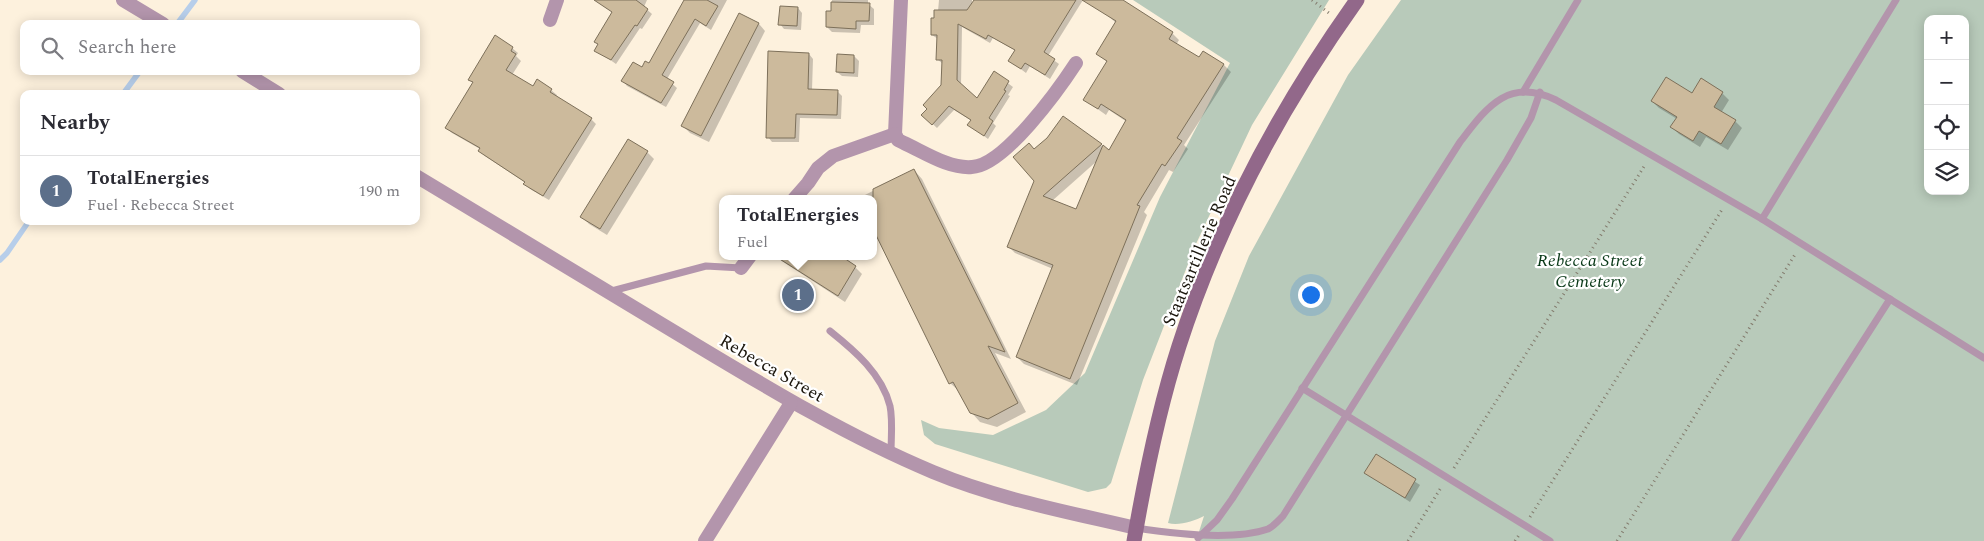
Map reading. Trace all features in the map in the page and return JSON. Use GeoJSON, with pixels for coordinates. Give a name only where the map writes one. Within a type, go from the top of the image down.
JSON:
{"type":"FeatureCollection","features":[{"type":"Feature","properties":{"kind":"street"},"geometry":{"type":"LineString","coordinates":[[550,20],[557,0]]}},
{"type":"Feature","properties":{"kind":"street"},"geometry":{"type":"LineString","coordinates":[[901,0],[896,134],[898,140],[953,165],[972,168],[983,166],[998,156],[1038,116],[1076,63]]}},
{"type":"Feature","properties":{"kind":"street","name":"Staatsartillerie Road"},"geometry":{"type":"LineString","coordinates":[[1135,534],[1156,433],[1179,346],[1224,231],[1272,133],[1327,42],[1357,0]]}},
{"type":"Feature","properties":{"kind":"street"},"geometry":{"type":"LineString","coordinates":[[128,3],[156,20]]}},
{"type":"Feature","properties":{"kind":"street"},"geometry":{"type":"LineString","coordinates":[[248,75],[273,90]]}},
{"type":"Feature","properties":{"kind":"street"},"geometry":{"type":"LineString","coordinates":[[798,195],[824,162],[833,156],[896,134]]}},
{"type":"Feature","properties":{"kind":"street","name":"Rebecca Street"},"geometry":{"type":"LineString","coordinates":[[420,178],[791,403],[934,472],[985,491],[1135,534]]}},
{"type":"Feature","properties":{"kind":"street"},"geometry":{"type":"LineString","coordinates":[[741,268],[747,260]]}},
{"type":"Feature","properties":{"kind":"street"},"geometry":{"type":"LineString","coordinates":[[705,541],[791,403]]}},
{"type":"Feature","properties":{"kind":"lane"},"geometry":{"type":"LineString","coordinates":[[1523,92],[1578,0]]}},
{"type":"Feature","properties":{"kind":"lane"},"geometry":{"type":"LineString","coordinates":[[1762,219],[1896,0]]}},
{"type":"Feature","properties":{"kind":"lane"},"geometry":{"type":"LineString","coordinates":[[1135,534],[1198,538],[1211,541],[1237,540],[1268,530],[1283,516],[1507,160],[1531,118],[1540,92]]}},
{"type":"Feature","properties":{"kind":"lane"},"geometry":{"type":"LineString","coordinates":[[1198,538],[1216,520],[1232,499],[1460,142],[1485,110],[1509,94],[1540,92],[1652,154],[1762,219],[1984,358]]}},
{"type":"Feature","properties":{"kind":"lane"},"geometry":{"type":"LineString","coordinates":[[608,292],[706,266],[741,268]]}},
{"type":"Feature","properties":{"kind":"lane"},"geometry":{"type":"LineString","coordinates":[[1735,541],[1890,299]]}},
{"type":"Feature","properties":{"kind":"lane"},"geometry":{"type":"LineString","coordinates":[[830,331],[856,352],[881,383],[890,407],[892,453]]}},
{"type":"Feature","properties":{"kind":"lane"},"geometry":{"type":"LineString","coordinates":[[1302,388],[1550,541]]}},
{"type":"Feature","properties":{"kind":"path"},"geometry":{"type":"LineString","coordinates":[[1312,0],[1330,14]]}},
{"type":"Feature","properties":{"kind":"path"},"geometry":{"type":"LineString","coordinates":[[1408,541],[1652,154]]}},
{"type":"Feature","properties":{"kind":"path"},"geometry":{"type":"LineString","coordinates":[[1515,541],[1729,199]]}},
{"type":"Feature","properties":{"kind":"path"},"geometry":{"type":"LineString","coordinates":[[1617,541],[1802,244]]}},
{"type":"Feature","properties":{"kind":"green space"},"geometry":{"type":"Polygon","coordinates":[[[1133,0],[1329,0],[1252,125],[1195,246],[1143,380],[1111,483],[1106,488],[1088,492],[935,444],[924,435],[921,420],[939,428],[993,435],[1046,410],[1085,373],[1160,197],[1230,63],[1133,0]]]}},
{"type":"Feature","properties":{"kind":"green space","name":"Rebecca Street Cemetery"},"geometry":{"type":"Polygon","coordinates":[[[1401,0],[1984,0],[1984,541],[1196,541],[1204,516],[1186,523],[1168,523],[1215,341],[1249,256],[1348,75],[1401,0]]]}},
{"type":"Feature","properties":{"kind":"building"},"geometry":{"type":"Polygon","coordinates":[[[594,0],[636,0],[648,9],[611,60],[594,51],[598,44],[594,42],[612,12],[594,0]]]}},
{"type":"Feature","properties":{"kind":"building"},"geometry":{"type":"Polygon","coordinates":[[[684,0],[707,0],[718,6],[706,26],[695,19],[662,75],[674,82],[661,103],[621,81],[633,62],[642,67],[645,61],[649,63],[684,0]]]}},
{"type":"Feature","properties":{"kind":"building"},"geometry":{"type":"Polygon","coordinates":[[[974,0],[1076,0],[1044,52],[1055,59],[1045,75],[1025,63],[1021,69],[1008,61],[1015,50],[988,35],[986,39],[958,24],[957,80],[977,98],[994,71],[1009,81],[1004,90],[1006,91],[989,118],[993,121],[984,136],[967,125],[971,120],[949,106],[932,125],[921,115],[927,109],[923,105],[941,85],[942,60],[936,60],[937,35],[931,35],[931,18],[934,18],[934,10],[967,10],[974,0]]]}},
{"type":"Feature","properties":{"kind":"building"},"geometry":{"type":"Polygon","coordinates":[[[1082,0],[1123,0],[1173,32],[1169,39],[1199,57],[1203,51],[1224,64],[1177,138],[1182,141],[1165,166],[1162,164],[1137,205],[1140,206],[1070,379],[1016,357],[1053,265],[1007,247],[1034,181],[1013,157],[1029,143],[1034,149],[1047,138],[1063,116],[1102,144],[1043,196],[1076,209],[1103,145],[1109,150],[1126,120],[1101,104],[1098,109],[1083,100],[1107,61],[1096,54],[1116,21],[1082,0]]]}},
{"type":"Feature","properties":{"kind":"building"},"geometry":{"type":"Polygon","coordinates":[[[831,2],[870,3],[869,21],[856,21],[856,29],[826,27],[826,11],[831,11],[831,2]]]}},
{"type":"Feature","properties":{"kind":"building"},"geometry":{"type":"Polygon","coordinates":[[[780,6],[798,7],[797,26],[778,25],[780,6]]]}},
{"type":"Feature","properties":{"kind":"building"},"geometry":{"type":"Polygon","coordinates":[[[739,13],[759,23],[701,136],[681,126],[739,13]]]}},
{"type":"Feature","properties":{"kind":"building"},"geometry":{"type":"Polygon","coordinates":[[[495,35],[513,47],[511,51],[516,54],[506,70],[533,86],[537,79],[552,89],[550,92],[592,118],[543,196],[523,184],[525,182],[478,151],[480,148],[445,128],[473,82],[468,80],[495,35]]]}},
{"type":"Feature","properties":{"kind":"building"},"geometry":{"type":"Polygon","coordinates":[[[768,51],[809,53],[808,89],[838,90],[837,115],[796,114],[795,138],[766,138],[768,51]]]}},
{"type":"Feature","properties":{"kind":"building"},"geometry":{"type":"Polygon","coordinates":[[[837,54],[854,55],[854,73],[836,72],[837,54]]]}},
{"type":"Feature","properties":{"kind":"building"},"geometry":{"type":"Polygon","coordinates":[[[1666,77],[1692,93],[1701,78],[1723,92],[1714,107],[1736,120],[1721,144],[1699,131],[1693,141],[1670,127],[1677,117],[1651,101],[1666,77]]]}},
{"type":"Feature","properties":{"kind":"building"},"geometry":{"type":"Polygon","coordinates":[[[628,139],[648,151],[600,229],[580,217],[628,139]]]}},
{"type":"Feature","properties":{"kind":"building"},"geometry":{"type":"Polygon","coordinates":[[[914,169],[1005,352],[988,346],[1018,403],[988,419],[970,413],[953,382],[949,384],[877,237],[877,195],[873,195],[873,189],[914,169]]]}},
{"type":"Feature","properties":{"kind":"building"},"geometry":{"type":"Polygon","coordinates":[[[781,260],[847,260],[856,266],[838,296],[781,260]]]}},
{"type":"Feature","properties":{"kind":"building"},"geometry":{"type":"Polygon","coordinates":[[[1376,454],[1416,479],[1405,498],[1364,473],[1376,454]]]}},
{"type":"Feature","properties":{"kind":"waterway"},"geometry":{"type":"LineString","coordinates":[[180,20],[195,0]]}},
{"type":"Feature","properties":{"kind":"waterway"},"geometry":{"type":"LineString","coordinates":[[126,90],[137,75]]}},
{"type":"Feature","properties":{"kind":"waterway"},"geometry":{"type":"LineString","coordinates":[[0,260],[26,225]]}},
{"type":"Feature","properties":{"kind":"place","name":"TotalEnergies"},"geometry":{"type":"Point","coordinates":[798,295]}}]}
